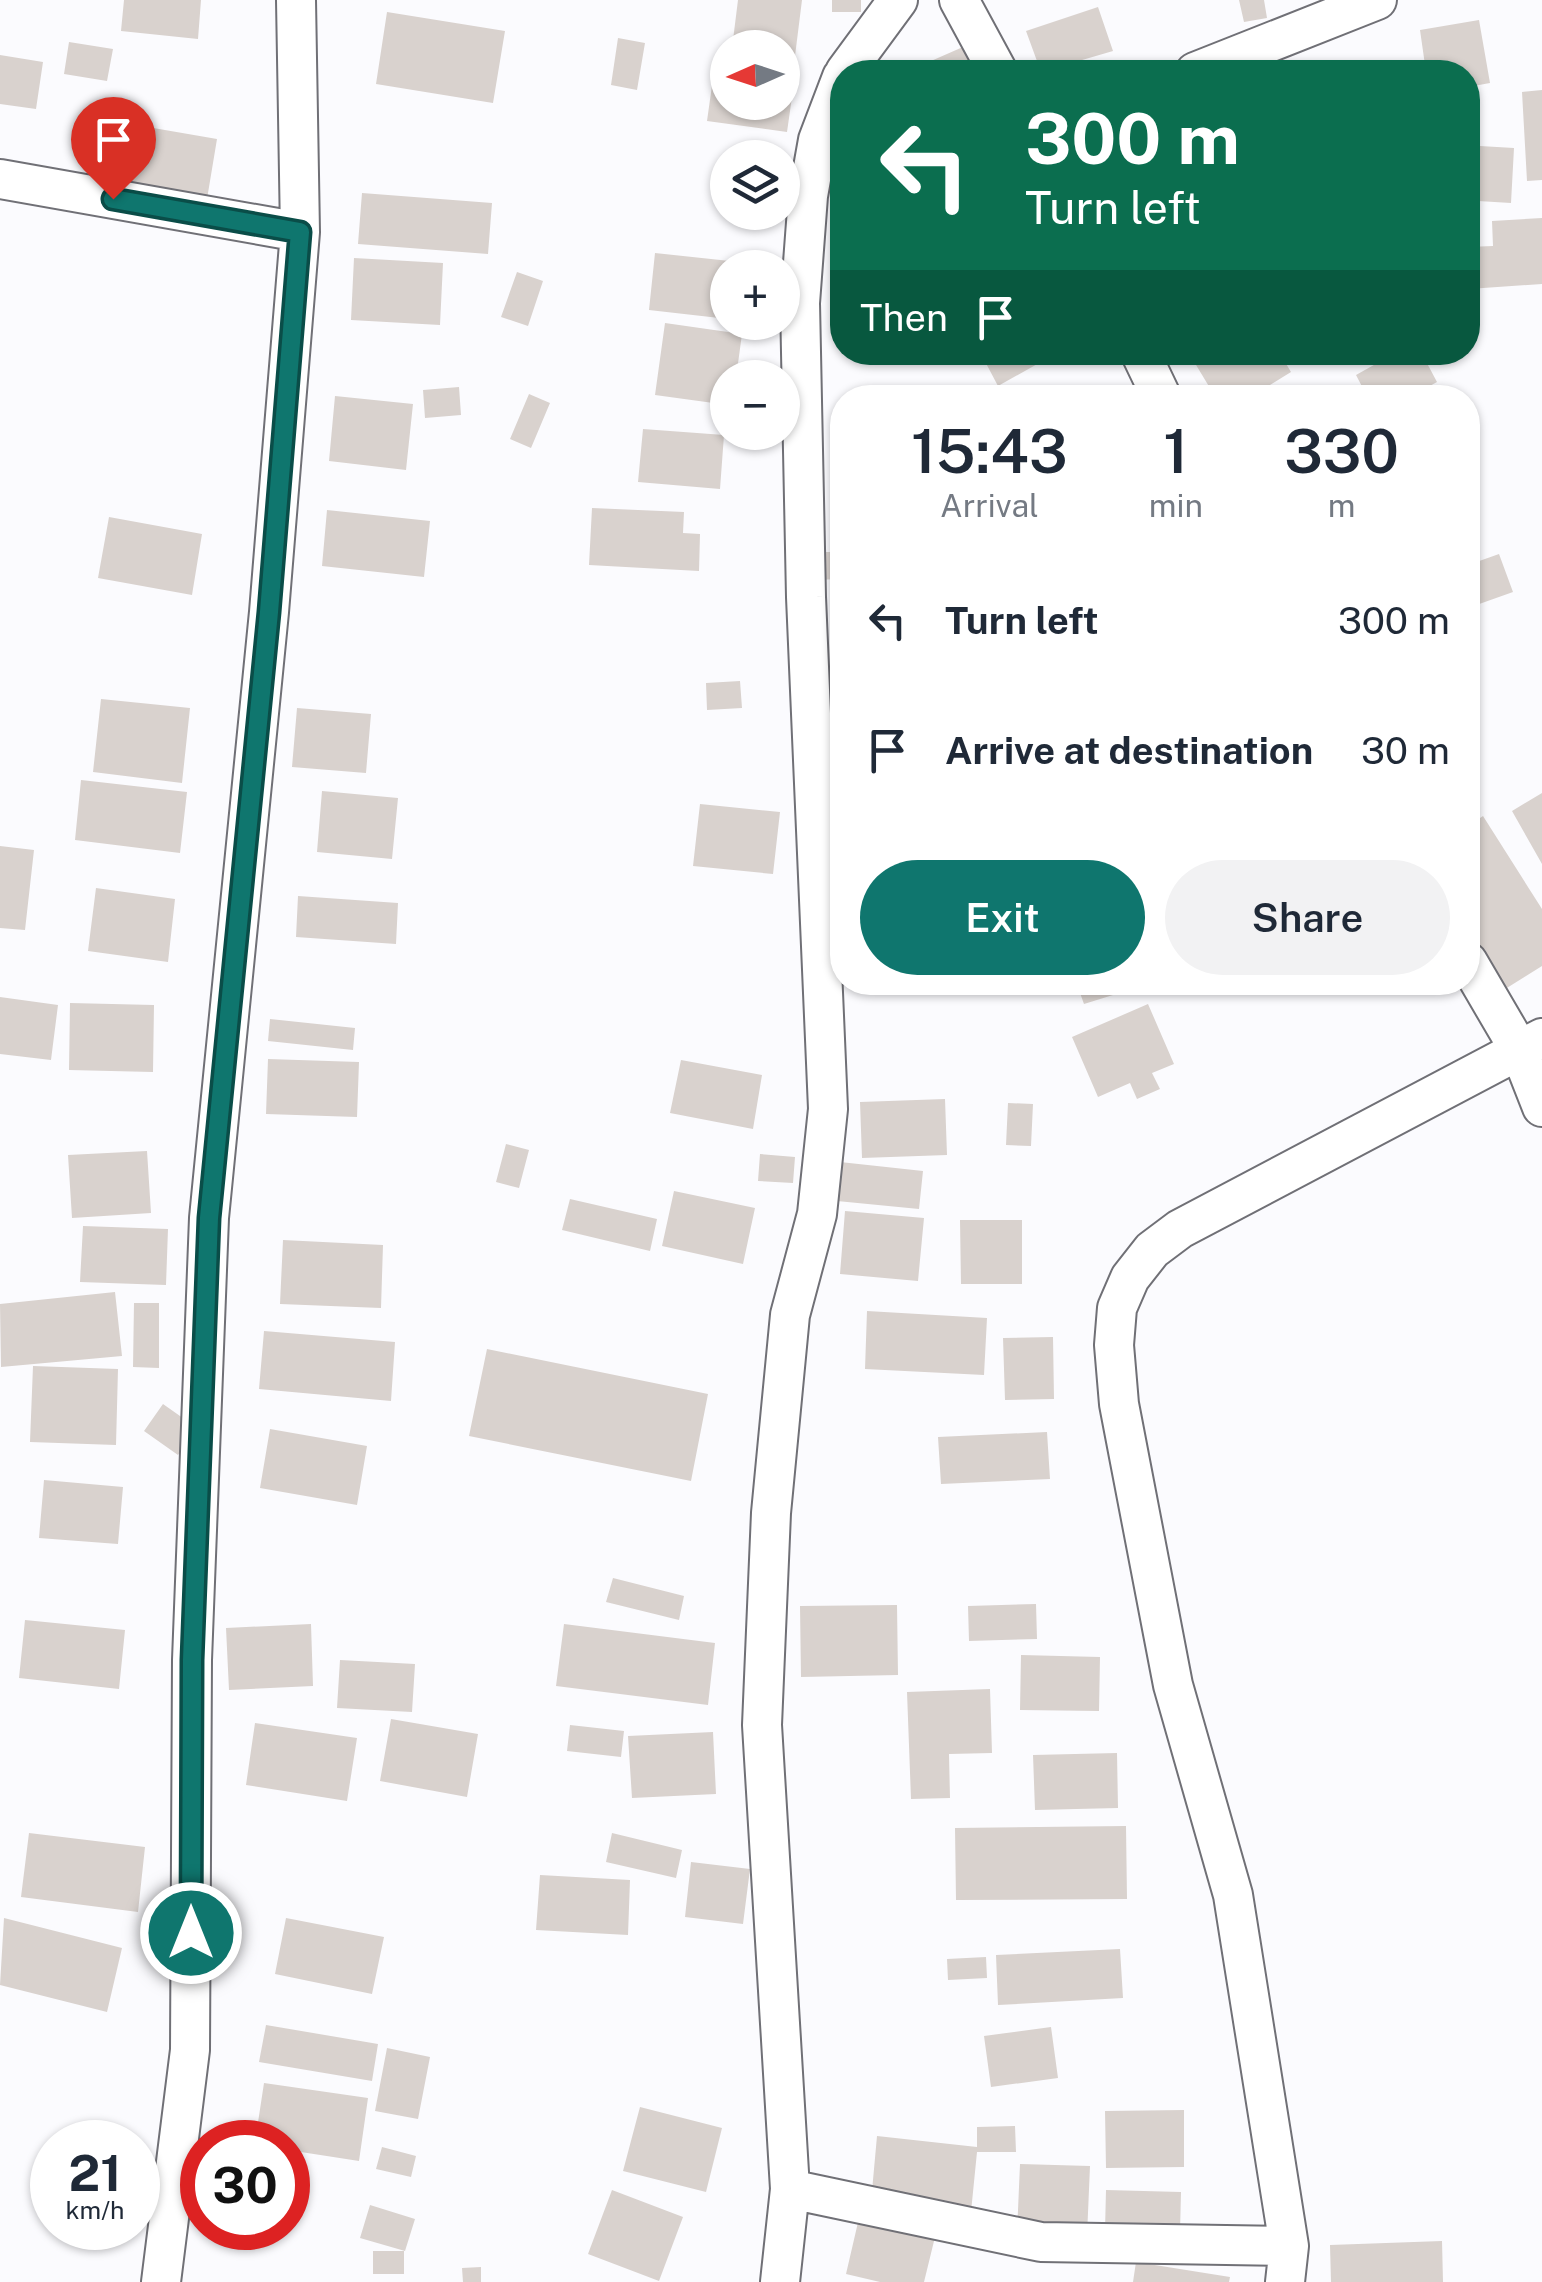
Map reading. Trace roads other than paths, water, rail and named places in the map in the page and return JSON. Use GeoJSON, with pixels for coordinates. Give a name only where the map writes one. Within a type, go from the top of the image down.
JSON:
{"type":"FeatureCollection","features":[{"type":"Feature","properties":{"kind":"street"},"geometry":{"type":"LineString","coordinates":[[162,2282],[190,2050],[192,1660],[209,1218],[269,612],[300,232],[296,0]]}},
{"type":"Feature","properties":{"kind":"street"},"geometry":{"type":"LineString","coordinates":[[855,60],[898,0]]}},
{"type":"Feature","properties":{"kind":"street"},"geometry":{"type":"LineString","coordinates":[[959,0],[992,60]]}},
{"type":"Feature","properties":{"kind":"street"},"geometry":{"type":"LineString","coordinates":[[1225,60],[1377,0]]}},
{"type":"Feature","properties":{"kind":"street"},"geometry":{"type":"LineString","coordinates":[[780,2282],[790,2189],[762,1725],[771,1512],[790,1315],[817,1214],[828,1109],[806,597],[800,303],[808,196],[818,140],[830,110]]}},
{"type":"Feature","properties":{"kind":"street"},"geometry":{"type":"LineString","coordinates":[[0,179],[300,232]]}},
{"type":"Feature","properties":{"kind":"street"},"geometry":{"type":"LineString","coordinates":[[1480,978],[1531,1044],[1542,1107]]}},
{"type":"Feature","properties":{"kind":"street"},"geometry":{"type":"LineString","coordinates":[[790,2189],[1041,2242],[1287,2264],[1233,1895],[1173,1684],[1119,1404],[1114,1344],[1118,1308],[1130,1278],[1152,1250],[1180,1229],[1531,1044]]}}]}
